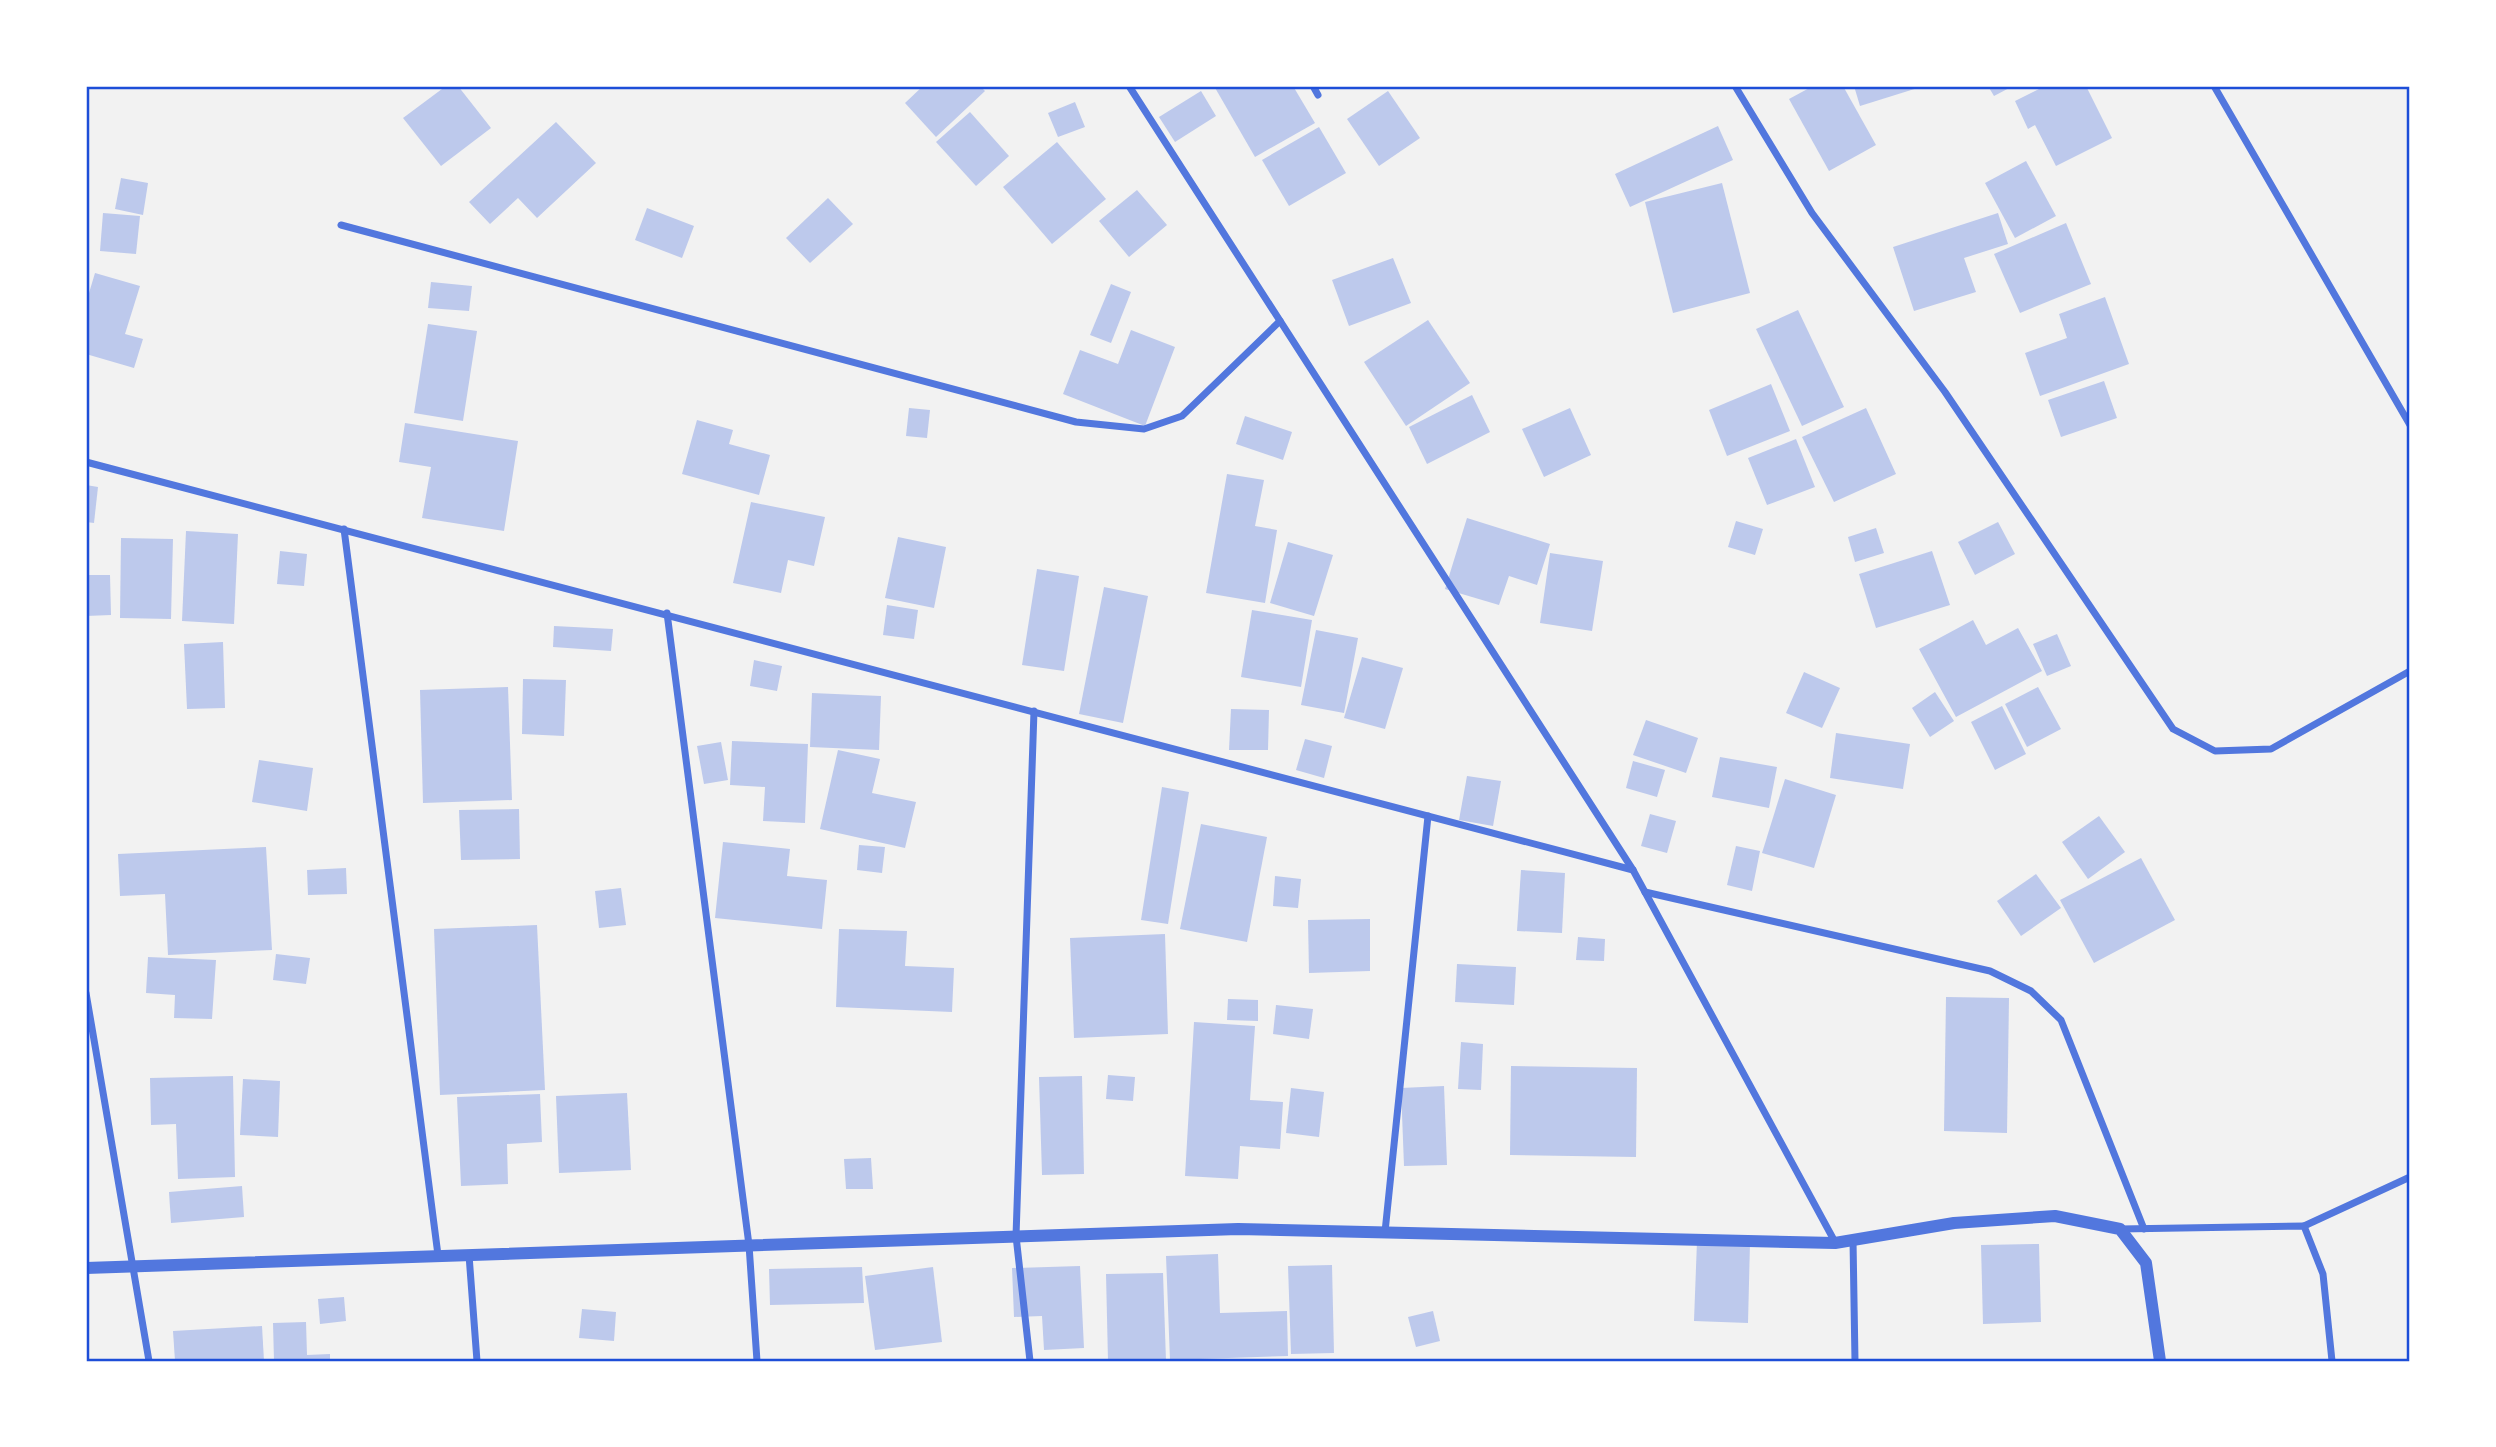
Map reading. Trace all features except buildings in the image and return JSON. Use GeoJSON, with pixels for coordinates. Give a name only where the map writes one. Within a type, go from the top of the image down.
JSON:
{"type":"FeatureCollection","features":[{"type":"Feature","properties":{"kind":"street"},"geometry":{"type":"LineString","coordinates":[[1129,86],[1633,870],[1835,1243]]}},
{"type":"Feature","properties":{"kind":"street"},"geometry":{"type":"LineString","coordinates":[[1313,86],[1318,95]]}},
{"type":"Feature","properties":{"kind":"street"},"geometry":{"type":"LineString","coordinates":[[1735,86],[1812,213],[1945,392],[2173,729],[2215,751],[2271,749],[2410,671]]}},
{"type":"Feature","properties":{"kind":"street"},"geometry":{"type":"LineString","coordinates":[[2214,86],[2410,425]]}},
{"type":"Feature","properties":{"kind":"street"},"geometry":{"type":"LineString","coordinates":[[341,225],[1076,422],[1144,429],[1182,415],[1280,321]]}},
{"type":"Feature","properties":{"kind":"street"},"geometry":{"type":"LineString","coordinates":[[86,462],[667,613],[1633,870]]}},
{"type":"Feature","properties":{"kind":"street"},"geometry":{"type":"LineString","coordinates":[[344,529],[438,1255]]}},
{"type":"Feature","properties":{"kind":"street"},"geometry":{"type":"LineString","coordinates":[[667,613],[749,1245],[757,1361]]}},
{"type":"Feature","properties":{"kind":"street"},"geometry":{"type":"LineString","coordinates":[[1030,1361],[1016,1236],[1034,711]]}},
{"type":"Feature","properties":{"kind":"street"},"geometry":{"type":"LineString","coordinates":[[1385,1232],[1428,816]]}},
{"type":"Feature","properties":{"kind":"street"},"geometry":{"type":"LineString","coordinates":[[1645,892],[1990,971],[2031,991],[2061,1020],[2144,1229]]}},
{"type":"Feature","properties":{"kind":"street"},"geometry":{"type":"LineString","coordinates":[[86,993],[149,1361]]}},
{"type":"Feature","properties":{"kind":"street"},"geometry":{"type":"LineString","coordinates":[[86,1268],[1238,1229],[1835,1243],[1954,1223],[2055,1216],[2120,1229],[2304,1226],[2410,1177]]}},
{"type":"Feature","properties":{"kind":"street"},"geometry":{"type":"LineString","coordinates":[[2304,1226],[2323,1274],[2332,1361]]}},
{"type":"Feature","properties":{"kind":"street"},"geometry":{"type":"LineString","coordinates":[[2120,1229],[2146,1263],[2160,1361]]}},
{"type":"Feature","properties":{"kind":"street"},"geometry":{"type":"LineString","coordinates":[[1853,1240],[1855,1361]]}},
{"type":"Feature","properties":{"kind":"street"},"geometry":{"type":"LineString","coordinates":[[469,1255],[477,1361]]}}]}
